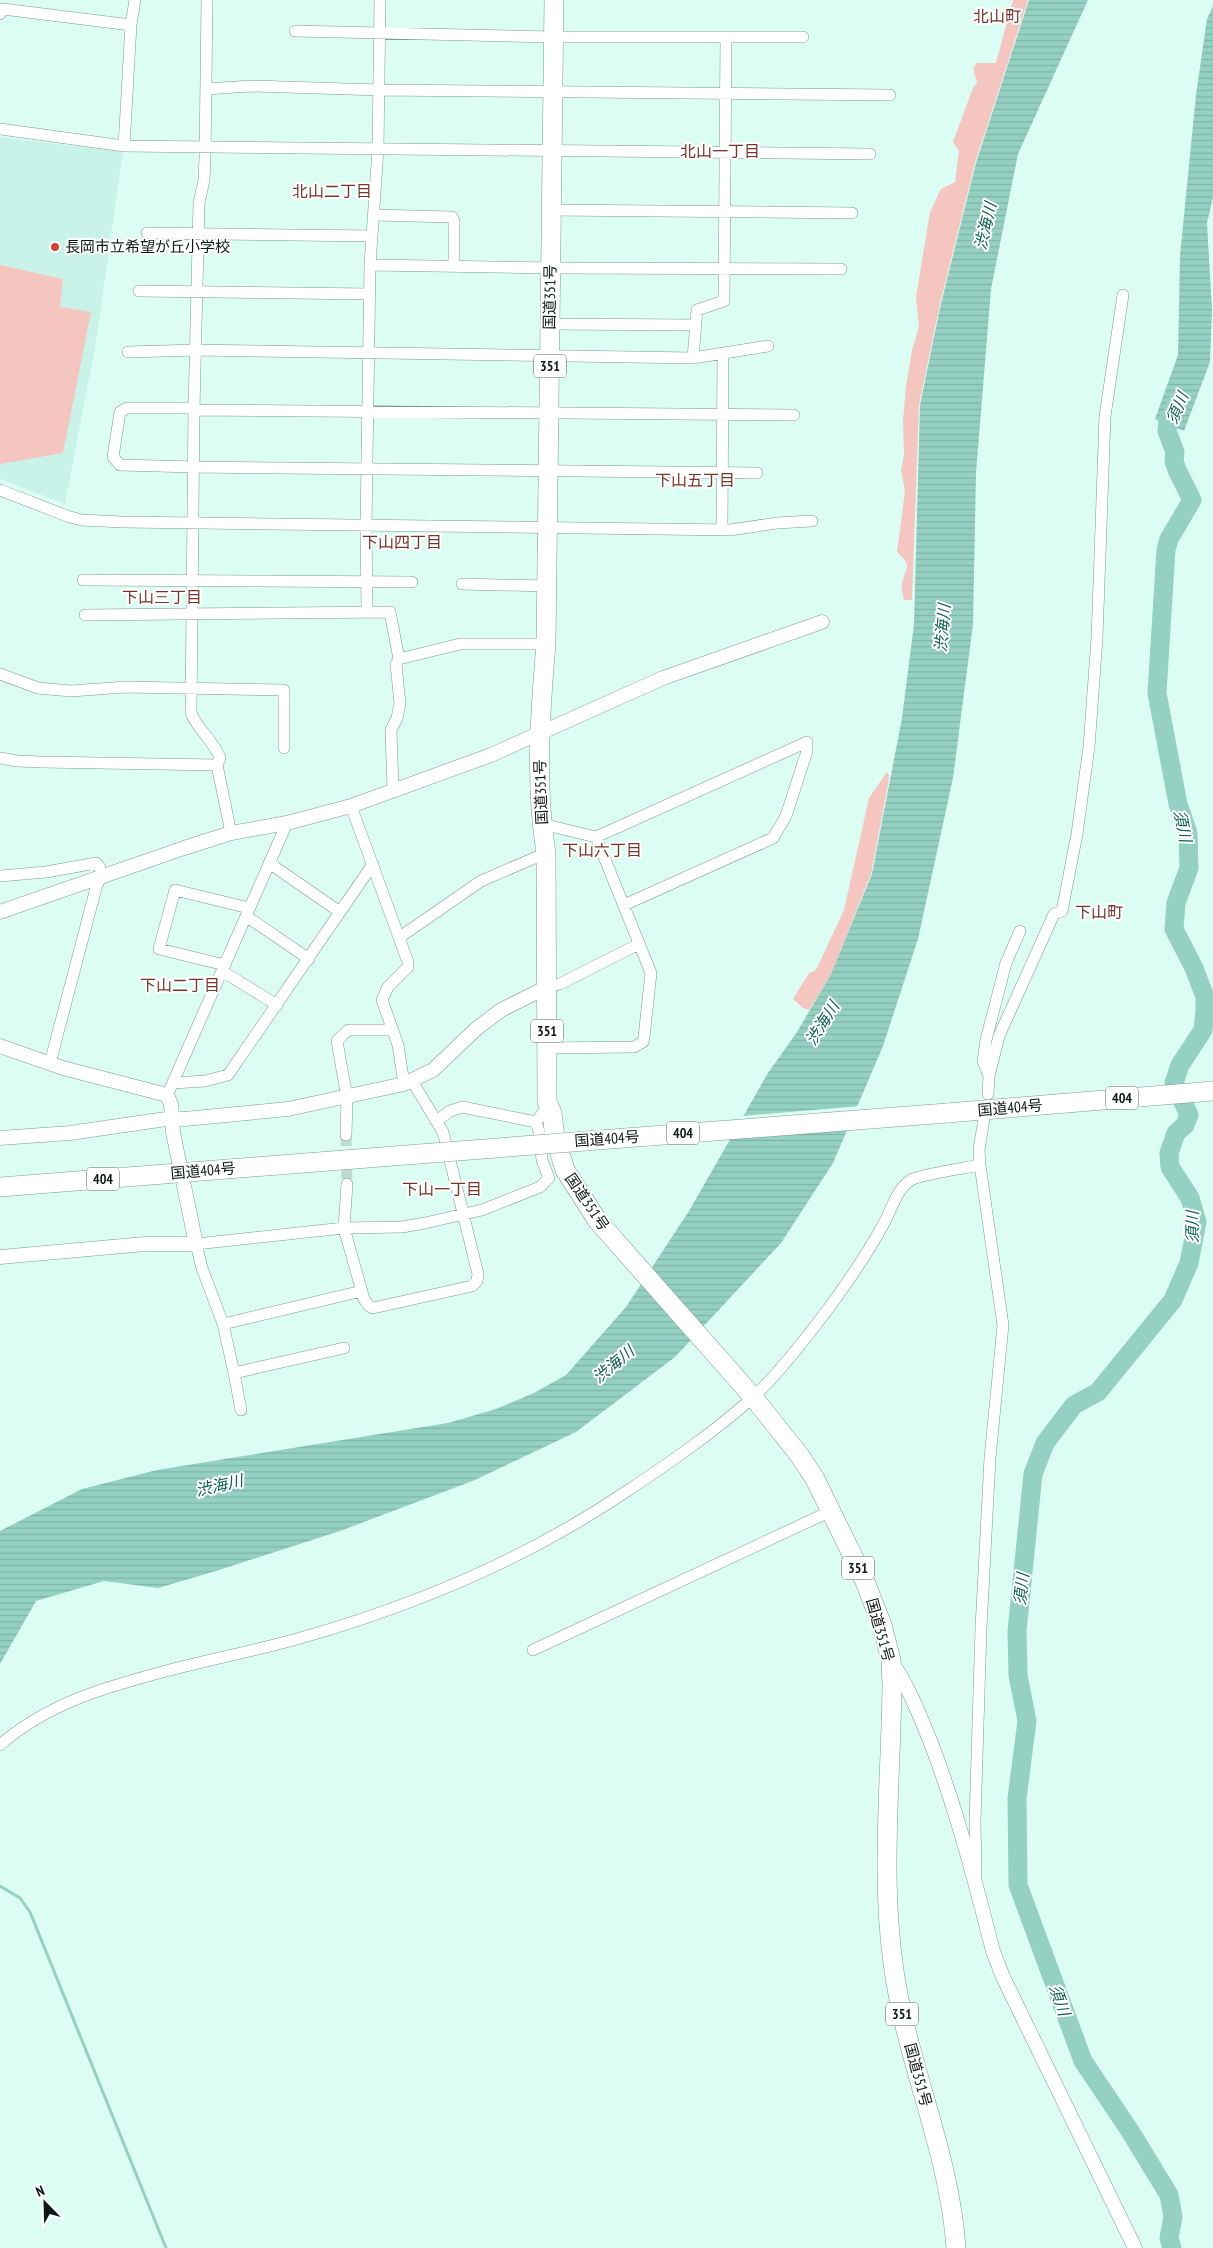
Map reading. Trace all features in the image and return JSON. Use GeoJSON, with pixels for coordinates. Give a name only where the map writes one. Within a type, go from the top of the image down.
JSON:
{"type":"FeatureCollection","features":[{"type":"Feature","properties":{"kind":"highway","name":"国道351号"},"geometry":{"type":"LineString","coordinates":[[554,0],[546,644],[539,733],[542,824],[546,853],[547,1102],[552,1113],[555,1138],[566,1170],[581,1197],[601,1225],[677,1310],[800,1456],[831,1511],[864,1579],[882,1625],[891,1660],[892,1715],[887,1859],[891,1955],[902,2015],[951,2205],[956,2248]]}},
{"type":"Feature","properties":{"kind":"highway","name":"国道404号"},"geometry":{"type":"LineString","coordinates":[[0,1187],[1213,1091]]}},
{"type":"Feature","properties":{"kind":"street"},"geometry":{"type":"LineString","coordinates":[[124,146],[131,25],[135,0]]}},
{"type":"Feature","properties":{"kind":"street"},"geometry":{"type":"LineString","coordinates":[[207,0],[204,180],[199,204],[197,350],[194,409],[194,613],[191,713],[198,726],[215,745],[220,758],[217,765],[232,833]]}},
{"type":"Feature","properties":{"kind":"street"},"geometry":{"type":"LineString","coordinates":[[367,611],[366,525],[370,265],[378,149],[380,0]]}},
{"type":"Feature","properties":{"kind":"street"},"geometry":{"type":"LineString","coordinates":[[0,14],[3,9],[131,25]]}},
{"type":"Feature","properties":{"kind":"street"},"geometry":{"type":"LineString","coordinates":[[296,31],[553,36],[803,37]]}},
{"type":"Feature","properties":{"kind":"street"},"geometry":{"type":"LineString","coordinates":[[693,358],[697,310],[724,301],[726,37]]}},
{"type":"Feature","properties":{"kind":"street"},"geometry":{"type":"LineString","coordinates":[[206,88],[251,86],[379,90],[890,96]]}},
{"type":"Feature","properties":{"kind":"street"},"geometry":{"type":"LineString","coordinates":[[0,129],[124,146],[870,154]]}},
{"type":"Feature","properties":{"kind":"street"},"geometry":{"type":"LineString","coordinates":[[551,210],[852,213]]}},
{"type":"Feature","properties":{"kind":"street"},"geometry":{"type":"LineString","coordinates":[[374,215],[452,216],[454,221],[454,265]]}},
{"type":"Feature","properties":{"kind":"street"},"geometry":{"type":"LineString","coordinates":[[147,233],[372,236]]}},
{"type":"Feature","properties":{"kind":"street"},"geometry":{"type":"LineString","coordinates":[[370,265],[551,268],[841,268]]}},
{"type":"Feature","properties":{"kind":"street"},"geometry":{"type":"LineString","coordinates":[[139,291],[370,294]]}},
{"type":"Feature","properties":{"kind":"street"},"geometry":{"type":"LineString","coordinates":[[988,1094],[989,1076],[999,1036],[1054,914],[1062,911],[1077,834],[1088,746],[1097,638],[1106,416],[1113,353],[1123,295]]}},
{"type":"Feature","properties":{"kind":"street"},"geometry":{"type":"LineString","coordinates":[[550,324],[696,325]]}},
{"type":"Feature","properties":{"kind":"street"},"geometry":{"type":"LineString","coordinates":[[128,352],[197,350],[693,358],[768,346]]}},
{"type":"Feature","properties":{"kind":"street"},"geometry":{"type":"LineString","coordinates":[[722,529],[723,354]]}},
{"type":"Feature","properties":{"kind":"street"},"geometry":{"type":"LineString","coordinates":[[756,473],[194,467],[120,465],[113,457],[120,412],[127,408],[549,414],[794,415]]}},
{"type":"Feature","properties":{"kind":"street"},"geometry":{"type":"LineString","coordinates":[[0,490],[81,520],[722,529],[812,521]]}},
{"type":"Feature","properties":{"kind":"street"},"geometry":{"type":"LineString","coordinates":[[83,580],[412,582]]}},
{"type":"Feature","properties":{"kind":"street"},"geometry":{"type":"LineString","coordinates":[[462,584],[546,586]]}},
{"type":"Feature","properties":{"kind":"street"},"geometry":{"type":"LineString","coordinates":[[84,615],[390,612],[399,659],[396,664],[400,704],[397,718],[391,730],[393,790]]}},
{"type":"Feature","properties":{"kind":"street"},"geometry":{"type":"LineString","coordinates":[[0,912],[145,860],[232,833],[287,823],[351,806],[490,755],[663,678],[822,622]]}},
{"type":"Feature","properties":{"kind":"street"},"geometry":{"type":"LineString","coordinates":[[399,659],[460,644],[546,644]]}},
{"type":"Feature","properties":{"kind":"street"},"geometry":{"type":"LineString","coordinates":[[0,674],[38,688],[71,692],[126,687],[284,690],[284,748]]}},
{"type":"Feature","properties":{"kind":"street"},"geometry":{"type":"LineString","coordinates":[[542,824],[596,837],[807,742],[807,751],[786,816],[773,838],[624,905]]}},
{"type":"Feature","properties":{"kind":"street"},"geometry":{"type":"LineString","coordinates":[[0,758],[41,762],[217,765]]}},
{"type":"Feature","properties":{"kind":"street"},"geometry":{"type":"LineString","coordinates":[[347,1184],[344,1228],[364,1299],[368,1305],[373,1308],[472,1286],[477,1281],[478,1274],[446,1142],[438,1120],[408,1082],[398,1045],[382,1000],[388,987],[408,968],[408,962],[374,864],[351,806]]}},
{"type":"Feature","properties":{"kind":"street"},"geometry":{"type":"LineString","coordinates":[[180,1162],[172,1132],[173,1118],[170,1089],[287,823]]}},
{"type":"Feature","properties":{"kind":"street"},"geometry":{"type":"LineString","coordinates":[[547,1048],[634,1047],[643,1042],[651,973],[596,837]]}},
{"type":"Feature","properties":{"kind":"street"},"geometry":{"type":"LineString","coordinates":[[400,937],[482,881],[546,853]]}},
{"type":"Feature","properties":{"kind":"street"},"geometry":{"type":"LineString","coordinates":[[0,876],[46,872],[96,862],[101,870],[101,876],[96,888],[50,1063]]}},
{"type":"Feature","properties":{"kind":"street"},"geometry":{"type":"LineString","coordinates":[[269,863],[340,912]]}},
{"type":"Feature","properties":{"kind":"street"},"geometry":{"type":"LineString","coordinates":[[0,1046],[70,1070],[155,1090],[170,1089],[228,1075],[374,864]]}},
{"type":"Feature","properties":{"kind":"street"},"geometry":{"type":"LineString","coordinates":[[277,1005],[224,968],[159,949],[175,890],[247,912],[309,959]]}},
{"type":"Feature","properties":{"kind":"street"},"geometry":{"type":"LineString","coordinates":[[989,1076],[983,1061],[986,1040],[1006,962],[1020,931]]}},
{"type":"Feature","properties":{"kind":"street"},"geometry":{"type":"LineString","coordinates":[[0,1138],[70,1133],[173,1118],[185,1119],[245,1114],[347,1098],[408,1082],[433,1070],[476,1030],[501,1010],[546,987],[560,984],[639,944]]}},
{"type":"Feature","properties":{"kind":"street"},"geometry":{"type":"LineString","coordinates":[[346,1135],[347,1098],[337,1041],[348,1030],[393,1030]]}},
{"type":"Feature","properties":{"kind":"street"},"geometry":{"type":"LineString","coordinates":[[536,1122],[545,1110],[547,1102]]}},
{"type":"Feature","properties":{"kind":"street"},"geometry":{"type":"LineString","coordinates":[[438,1120],[462,1107],[536,1122]]}},
{"type":"Feature","properties":{"kind":"street"},"geometry":{"type":"LineString","coordinates":[[976,1886],[975,1821],[981,1628],[990,1458],[1003,1325],[980,1165],[979,1149],[984,1118]]}},
{"type":"Feature","properties":{"kind":"street"},"geometry":{"type":"LineString","coordinates":[[0,1257],[145,1244],[196,1244],[344,1228],[402,1227],[464,1215],[531,1192],[545,1184],[549,1178],[542,1160],[539,1130],[536,1122]]}},
{"type":"Feature","properties":{"kind":"street"},"geometry":{"type":"LineString","coordinates":[[0,1745],[30,1722],[70,1700],[130,1680],[301,1638],[410,1603],[505,1562],[626,1492],[749,1394],[786,1360],[849,1281],[904,1186],[910,1180],[920,1176],[980,1165]]}},
{"type":"Feature","properties":{"kind":"street"},"geometry":{"type":"LineString","coordinates":[[184,1186],[202,1268],[223,1324],[241,1410]]}},
{"type":"Feature","properties":{"kind":"street"},"geometry":{"type":"LineString","coordinates":[[223,1324],[362,1291]]}},
{"type":"Feature","properties":{"kind":"street"},"geometry":{"type":"LineString","coordinates":[[234,1373],[344,1348]]}},
{"type":"Feature","properties":{"kind":"street"},"geometry":{"type":"LineString","coordinates":[[533,1650],[831,1511]]}},
{"type":"Feature","properties":{"kind":"street"},"geometry":{"type":"LineString","coordinates":[[891,1660],[907,1685],[938,1761],[976,1886],[993,1951],[1003,1977],[1135,2248]]}},
{"type":"Feature","properties":{"kind":"shaded area"},"geometry":{"type":"Polygon","coordinates":[[[1013,0],[1028,0],[975,163],[939,308],[919,405],[912,600],[904,600],[902,586],[907,564],[897,552],[905,491],[901,470],[904,455],[903,421],[912,350],[919,327],[916,297],[930,212],[941,189],[955,182],[959,151],[953,142],[973,88],[977,83],[973,68],[977,63],[996,63],[1013,0]]]}},
{"type":"Feature","properties":{"kind":"shaded area","name":"長岡市立希望が丘小学校"},"geometry":{"type":"Polygon","coordinates":[[[0,137],[123,152],[96,342],[65,504],[0,479],[0,137]]]}},
{"type":"Feature","properties":{"kind":"shaded area"},"geometry":{"type":"Polygon","coordinates":[[[0,265],[63,279],[60,307],[91,312],[63,453],[0,464],[0,265]]]}},
{"type":"Feature","properties":{"kind":"shaded area"},"geometry":{"type":"Polygon","coordinates":[[[887,772],[889,775],[888,785],[871,874],[831,974],[809,1010],[803,1008],[793,999],[809,973],[816,970],[844,910],[869,798],[887,772]]]}},
{"type":"Feature","properties":{"kind":"water","name":"渋海川"},"geometry":{"type":"Polygon","coordinates":[[[1029,0],[1088,0],[1018,154],[991,289],[976,473],[973,624],[953,778],[918,939],[883,1046],[833,1163],[781,1243],[675,1357],[576,1432],[475,1480],[340,1531],[216,1571],[158,1588],[104,1581],[36,1601],[0,1664],[0,1531],[82,1489],[157,1470],[448,1423],[496,1409],[534,1393],[566,1375],[626,1307],[689,1211],[768,1073],[797,1032],[831,974],[872,874],[902,718],[914,624],[920,405],[940,308],[976,163],[1029,0]]]}},
{"type":"Feature","properties":{"kind":"water"},"geometry":{"type":"Polygon","coordinates":[[[1213,6],[1213,197],[1207,223],[1212,310],[1210,362],[1184,431],[1155,419],[1178,355],[1180,256],[1196,95],[1207,19],[1213,6]]]}},
{"type":"Feature","properties":{"kind":"pier"},"geometry":{"type":"Polygon","coordinates":[[[860,1106],[851,1127],[728,1137],[740,1116],[860,1106]]]}},
{"type":"Feature","properties":{"kind":"waterway","name":"須川"},"geometry":{"type":"LineString","coordinates":[[1172,2248],[1169,2238],[1173,2217],[1169,2195],[1130,2131],[1083,2061],[1018,1885],[1017,1798],[1027,1721],[1018,1675],[1017,1631],[1033,1474],[1045,1443],[1074,1405],[1098,1392],[1173,1300],[1189,1263],[1197,1222],[1190,1198],[1170,1167],[1169,1153],[1176,1133],[1185,1125],[1189,1115],[1174,1083],[1180,1065],[1203,1030],[1205,997],[1194,968],[1174,929],[1176,903],[1189,868],[1188,833],[1178,804],[1157,693],[1166,550],[1169,539],[1192,500],[1177,470],[1174,461],[1175,452],[1167,431],[1168,420],[1178,401]]}},
{"type":"Feature","properties":{"kind":"waterway"},"geometry":{"type":"LineString","coordinates":[[0,1886],[20,1898],[30,1912],[166,2248]]}},
{"type":"Feature","properties":{"kind":"tunnel"},"geometry":{"type":"LineString","coordinates":[[346,1135],[347,1184]]}},
{"type":"Feature","properties":{"kind":"place","name":"長岡市立希望が丘小学校"},"geometry":{"type":"Point","coordinates":[55,247]}},
{"type":"Feature","properties":{"kind":"district","name":"北山町"},"geometry":{"type":"Point","coordinates":[997,16]}},
{"type":"Feature","properties":{"kind":"district","name":"北山一丁目"},"geometry":{"type":"Point","coordinates":[720,151]}},
{"type":"Feature","properties":{"kind":"district","name":"北山二丁目"},"geometry":{"type":"Point","coordinates":[332,191]}},
{"type":"Feature","properties":{"kind":"district","name":"下山五丁目"},"geometry":{"type":"Point","coordinates":[695,480]}},
{"type":"Feature","properties":{"kind":"district","name":"下山四丁目"},"geometry":{"type":"Point","coordinates":[402,542]}},
{"type":"Feature","properties":{"kind":"district","name":"下山三丁目"},"geometry":{"type":"Point","coordinates":[162,597]}},
{"type":"Feature","properties":{"kind":"district","name":"下山六丁目"},"geometry":{"type":"Point","coordinates":[602,850]}},
{"type":"Feature","properties":{"kind":"district","name":"下山町"},"geometry":{"type":"Point","coordinates":[1099,912]}},
{"type":"Feature","properties":{"kind":"district","name":"下山二丁目"},"geometry":{"type":"Point","coordinates":[180,985]}},
{"type":"Feature","properties":{"kind":"district","name":"下山一丁目"},"geometry":{"type":"Point","coordinates":[442,1189]}}]}
